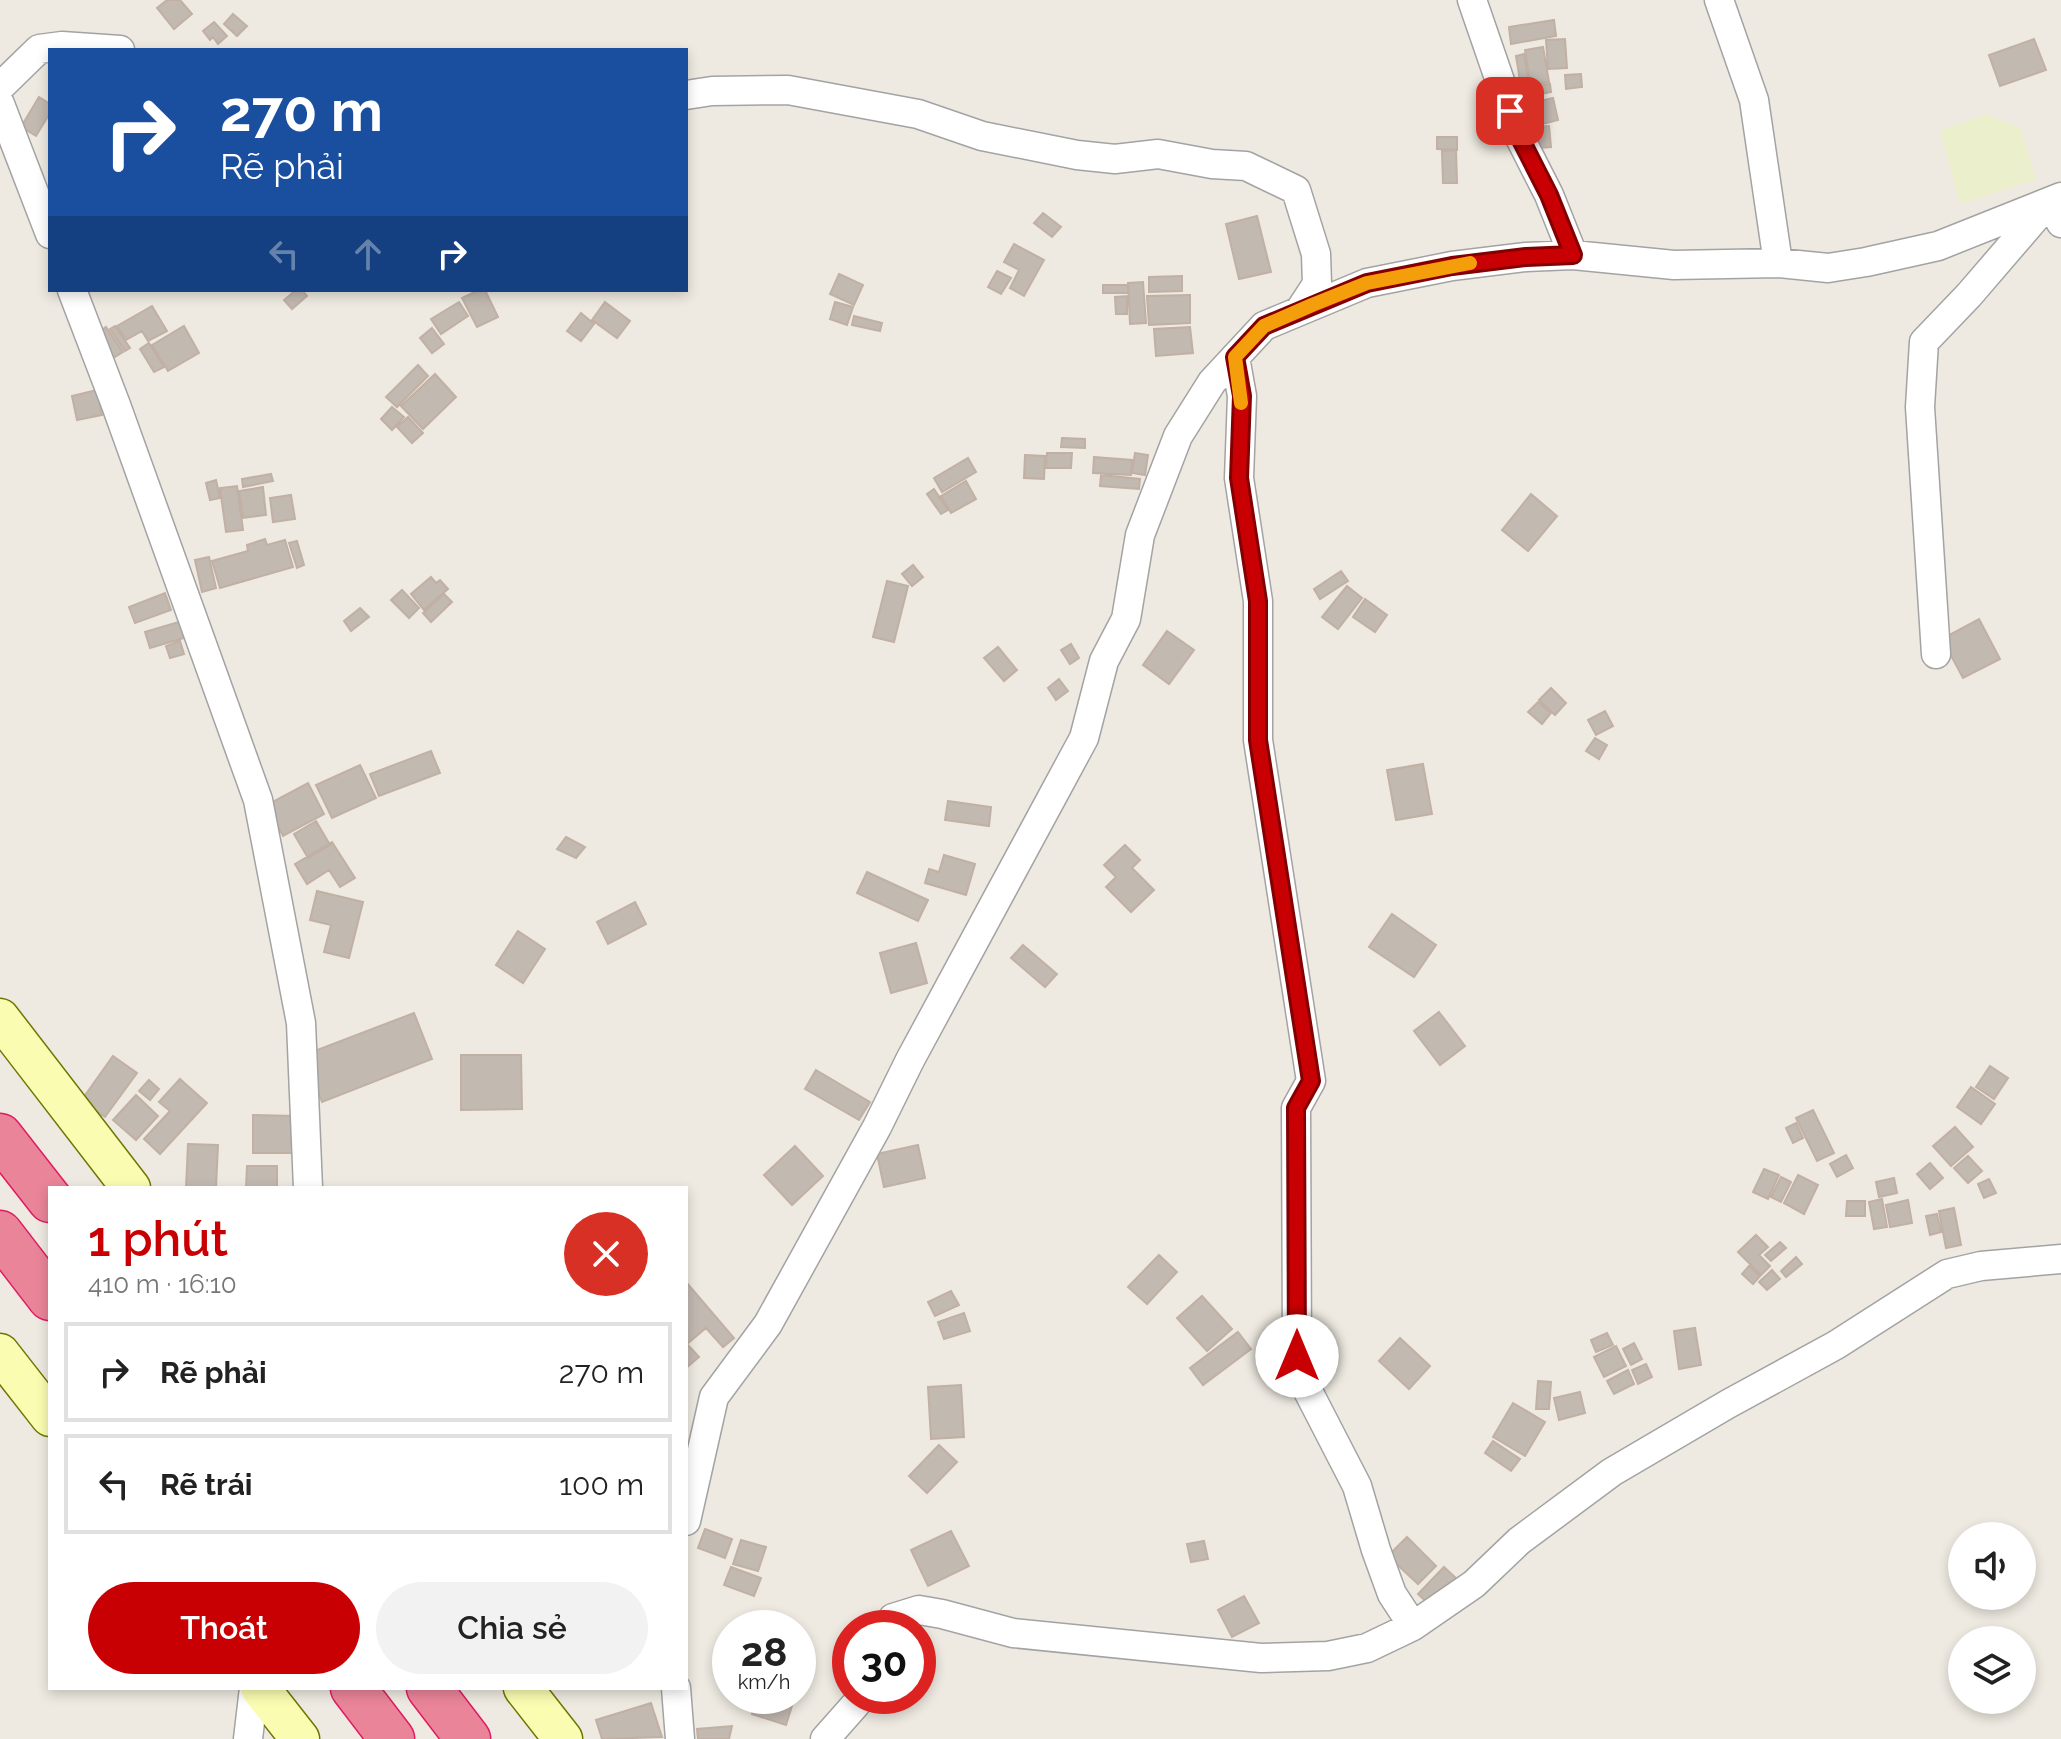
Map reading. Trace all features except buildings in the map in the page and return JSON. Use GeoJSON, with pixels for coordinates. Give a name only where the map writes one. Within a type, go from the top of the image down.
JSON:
{"type":"FeatureCollection","features":[{"type":"Feature","properties":{"kind":"highway"},"geometry":{"type":"LineString","coordinates":[[0,1136],[48,1197]]}},
{"type":"Feature","properties":{"kind":"highway"},"geometry":{"type":"LineString","coordinates":[[0,1233],[48,1295]]}},
{"type":"Feature","properties":{"kind":"highway"},"geometry":{"type":"LineString","coordinates":[[355,1690],[392,1739]]}},
{"type":"Feature","properties":{"kind":"highway"},"geometry":{"type":"LineString","coordinates":[[431,1690],[468,1739]]}},
{"type":"Feature","properties":{"kind":"main road"},"geometry":{"type":"LineString","coordinates":[[0,1018],[129,1186]]}},
{"type":"Feature","properties":{"kind":"main road"},"geometry":{"type":"LineString","coordinates":[[0,1353],[48,1414]]}},
{"type":"Feature","properties":{"kind":"main road"},"geometry":{"type":"LineString","coordinates":[[262,1690],[300,1739]]}},
{"type":"Feature","properties":{"kind":"main road"},"geometry":{"type":"LineString","coordinates":[[525,1690],[563,1739]]}},
{"type":"Feature","properties":{"kind":"street"},"geometry":{"type":"LineString","coordinates":[[1472,0],[1519,136],[1549,195],[1573,255]]}},
{"type":"Feature","properties":{"kind":"street"},"geometry":{"type":"LineString","coordinates":[[1719,0],[1754,100],[1778,263]]}},
{"type":"Feature","properties":{"kind":"street"},"geometry":{"type":"LineString","coordinates":[[0,87],[39,49],[62,46],[91,48]]}},
{"type":"Feature","properties":{"kind":"street"},"geometry":{"type":"LineString","coordinates":[[688,95],[712,91],[788,90],[918,114],[982,136],[1077,155],[1115,159],[1158,154],[1212,164],[1246,166],[1296,190],[1316,254],[1317,284],[1300,310]]}},
{"type":"Feature","properties":{"kind":"street"},"geometry":{"type":"LineString","coordinates":[[0,104],[48,229]]}},
{"type":"Feature","properties":{"kind":"street"},"geometry":{"type":"LineString","coordinates":[[688,1512],[714,1397],[768,1324],[877,1127],[1084,738],[1104,661],[1126,619],[1140,535],[1178,436],[1212,382],[1264,326],[1367,283],[1452,266],[1573,255],[1674,265],[1778,263],[1828,268],[1938,246],[2057,207]]}},
{"type":"Feature","properties":{"kind":"street"},"geometry":{"type":"LineString","coordinates":[[1936,654],[1920,407],[1924,342],[2057,207]]}},
{"type":"Feature","properties":{"kind":"street"},"geometry":{"type":"LineString","coordinates":[[73,292],[258,800],[301,1023],[308,1186]]}},
{"type":"Feature","properties":{"kind":"street"},"geometry":{"type":"LineString","coordinates":[[1235,357],[1242,396],[1239,478],[1258,601],[1258,740],[1311,1081],[1296,1108],[1297,1356],[1308,1391],[1357,1486],[1392,1594],[1413,1626]]}},
{"type":"Feature","properties":{"kind":"street"},"geometry":{"type":"LineString","coordinates":[[936,1613],[1013,1633],[1261,1658],[1328,1656],[1367,1648],[1413,1626],[1474,1584],[1519,1541],[1612,1472],[1836,1345],[1947,1274],[1981,1266],[2061,1259]]}},
{"type":"Feature","properties":{"kind":"street"},"geometry":{"type":"LineString","coordinates":[[248,1739],[254,1690]]}},
{"type":"Feature","properties":{"kind":"street"},"geometry":{"type":"LineString","coordinates":[[676,1690],[680,1739]]}},
{"type":"Feature","properties":{"kind":"street"},"geometry":{"type":"LineString","coordinates":[[825,1739],[847,1714]]}},
{"type":"Feature","properties":{"kind":"green space"},"geometry":{"type":"Polygon","coordinates":[[[1986,114],[2020,128],[2036,179],[1960,204],[1940,131],[1986,114]]]}},
{"type":"Feature","properties":{"kind":"slow traffic"},"geometry":{"type":"LineString","coordinates":[[1241,403],[1235,357],[1264,326],[1367,283],[1470,263]]}},
{"type":"Feature","properties":{"kind":"route"},"geometry":{"type":"LineString","coordinates":[[1297,1356],[1296,1108],[1311,1081],[1258,740],[1258,601],[1239,478],[1242,396],[1235,357],[1264,326],[1367,283],[1452,266],[1573,255],[1510,111]]}}]}
